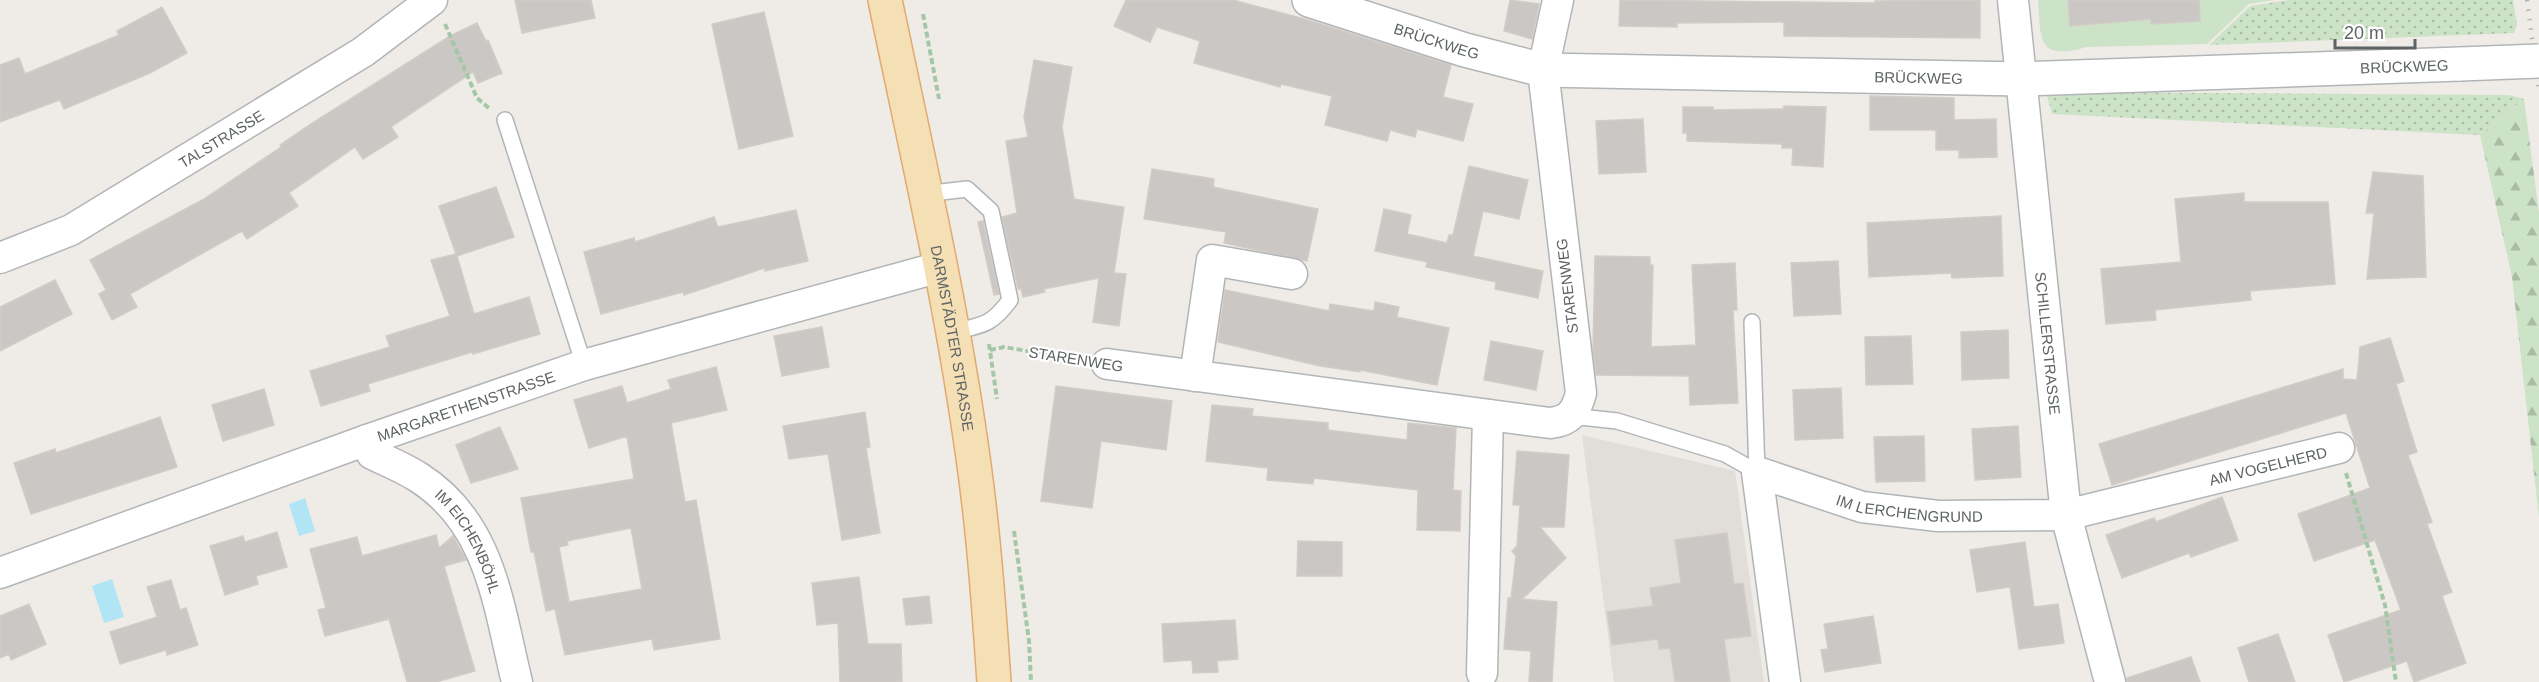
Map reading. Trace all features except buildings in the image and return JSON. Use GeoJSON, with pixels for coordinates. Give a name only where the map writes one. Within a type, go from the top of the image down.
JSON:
{"type":"FeatureCollection","features":[{"type":"Feature","properties":{"kind":"main road","name":"DARMSTÄDTER STRASSE"},"geometry":{"type":"LineString","coordinates":[[885,0],[955,344],[976,478],[988,593],[994,682]]}},
{"type":"Feature","properties":{"kind":"street","name":"BRÜCKWEG"},"geometry":{"type":"LineString","coordinates":[[1309,0],[1465,51],[1543,69],[2021,79],[2539,61]]}},
{"type":"Feature","properties":{"kind":"street","name":"STARENWEG"},"geometry":{"type":"LineString","coordinates":[[1107,364],[1550,423],[1561,422],[1571,416],[1578,407],[1581,393],[1543,69],[1558,0]]}},
{"type":"Feature","properties":{"kind":"street","name":"SCHILLERSTRASSE"},"geometry":{"type":"LineString","coordinates":[[2013,0],[2066,515],[2110,682]]}},
{"type":"Feature","properties":{"kind":"street","name":"TALSTRASSE"},"geometry":{"type":"LineString","coordinates":[[0,258],[71,230],[363,52],[439,11]]}},
{"type":"Feature","properties":{"kind":"street"},"geometry":{"type":"LineString","coordinates":[[1195,376],[1212,260],[1292,274]]}},
{"type":"Feature","properties":{"kind":"street","name":"MARGARETHENSTRASSE"},"geometry":{"type":"LineString","coordinates":[[0,573],[367,440],[585,366],[939,267]]}},
{"type":"Feature","properties":{"kind":"street"},"geometry":{"type":"LineString","coordinates":[[1482,673],[1488,415]]}},
{"type":"Feature","properties":{"kind":"street","name":"IM EICHENBÖHL"},"geometry":{"type":"LineString","coordinates":[[367,440],[372,454],[418,477],[459,512],[481,546],[494,586],[517,682]]}},
{"type":"Feature","properties":{"kind":"street","name":"AM VOGELHERD"},"geometry":{"type":"LineString","coordinates":[[2066,515],[2339,448]]}},
{"type":"Feature","properties":{"kind":"street","name":"IM LERCHENGRUND"},"geometry":{"type":"LineString","coordinates":[[1758,472],[1862,507],[1938,516],[2066,515]]}},
{"type":"Feature","properties":{"kind":"street"},"geometry":{"type":"LineString","coordinates":[[1758,472],[1785,682]]}},
{"type":"Feature","properties":{"kind":"lane"},"geometry":{"type":"LineString","coordinates":[[505,120],[585,366]]}},
{"type":"Feature","properties":{"kind":"lane"},"geometry":{"type":"LineString","coordinates":[[924,194],[967,189],[991,211],[1010,300],[998,316],[955,344]]}},
{"type":"Feature","properties":{"kind":"lane"},"geometry":{"type":"LineString","coordinates":[[1752,322],[1758,472]]}},
{"type":"Feature","properties":{"kind":"lane","name":"IM LERCHENGRUND"},"geometry":{"type":"LineString","coordinates":[[1571,416],[1617,421],[1725,454],[1758,472]]}},
{"type":"Feature","properties":{"kind":"path"},"geometry":{"type":"LineString","coordinates":[[439,11],[477,98]]}},
{"type":"Feature","properties":{"kind":"path","name":"STARENWEG"},"geometry":{"type":"LineString","coordinates":[[955,344],[1004,347],[1107,364]]}},
{"type":"Feature","properties":{"kind":"path","name":"AM VOGELHERD"},"geometry":{"type":"LineString","coordinates":[[2339,448],[2385,605],[2396,682]]}},
{"type":"Feature","properties":{"kind":"shaded area"},"geometry":{"type":"Polygon","coordinates":[[[1582,435],[1735,471],[1764,682],[1614,682],[1582,435]]]}},
{"type":"Feature","properties":{"kind":"green space"},"geometry":{"type":"Polygon","coordinates":[[[2038,0],[2274,0],[2249,4],[2207,44],[2087,47],[2059,51],[2050,49],[2042,37],[2038,0]]]}},
{"type":"Feature","properties":{"kind":"green space"},"geometry":{"type":"Polygon","coordinates":[[[2290,0],[2513,0],[2517,25],[2514,33],[2209,45],[2250,6],[2290,0]]]}},
{"type":"Feature","properties":{"kind":"green space"},"geometry":{"type":"Polygon","coordinates":[[[2046,92],[2509,95],[2524,99],[2480,135],[2052,114],[2046,92]]]}},
{"type":"Feature","properties":{"kind":"green space"},"geometry":{"type":"Polygon","coordinates":[[[2524,99],[2539,213],[2539,518],[2512,277],[2480,135],[2524,99]]]}},
{"type":"Feature","properties":{"kind":"water"},"geometry":{"type":"Polygon","coordinates":[[[305,498],[315,531],[299,536],[289,504],[305,498]]]}},
{"type":"Feature","properties":{"kind":"water"},"geometry":{"type":"Polygon","coordinates":[[[112,579],[124,617],[104,623],[92,586],[112,579]]]}},
{"type":"Feature","properties":{"kind":"railway"},"geometry":{"type":"LineString","coordinates":[[2527,0],[2539,90]]}}]}
